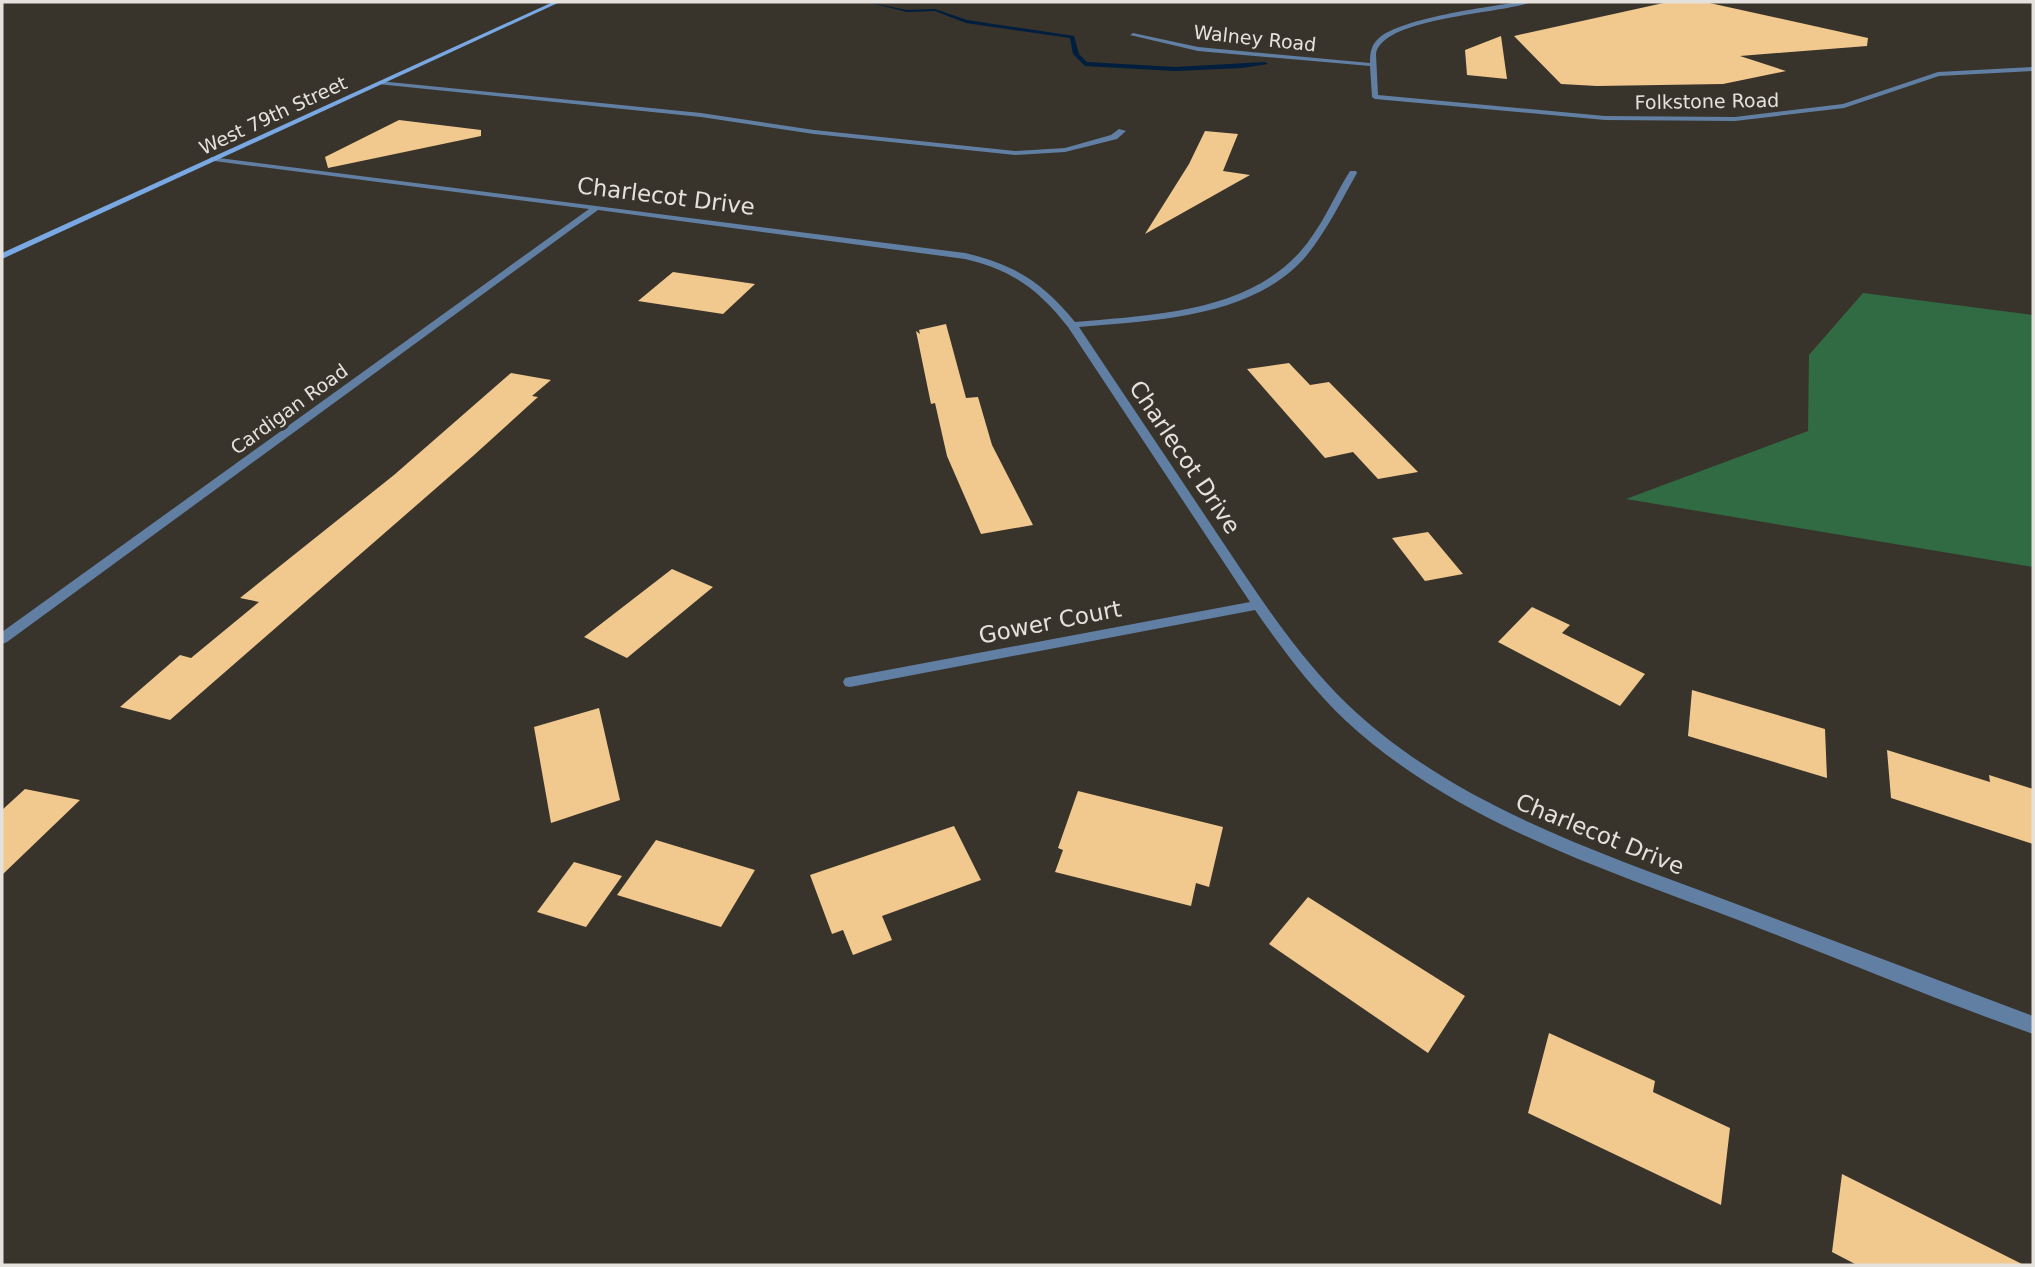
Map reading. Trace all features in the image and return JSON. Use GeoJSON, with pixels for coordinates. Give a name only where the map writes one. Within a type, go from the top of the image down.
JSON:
{"type":"FeatureCollection","features":[{"type":"Feature","properties":{"kind":"main road","name":"West 79th Street"},"geometry":{"type":"LineString","coordinates":[[2,256],[557,2]]}},
{"type":"Feature","properties":{"kind":"street"},"geometry":{"type":"LineString","coordinates":[[1376,65],[1375,46],[1391,32],[1528,2]]}},
{"type":"Feature","properties":{"kind":"street","name":"Walney Road"},"geometry":{"type":"LineString","coordinates":[[1133,35],[1198,49],[1376,65]]}},
{"type":"Feature","properties":{"kind":"street","name":"Folkstone Road"},"geometry":{"type":"LineString","coordinates":[[1376,65],[1375,97],[1605,118],[1735,119],[1844,106],[1938,74],[2033,69]]}},
{"type":"Feature","properties":{"kind":"street"},"geometry":{"type":"LineString","coordinates":[[379,83],[701,115],[814,132],[1015,153],[1065,150],[1114,137],[1122,131]]}},
{"type":"Feature","properties":{"kind":"street","name":"Charlecot Drive"},"geometry":{"type":"LineString","coordinates":[[214,159],[970,257],[1006,268],[1034,283],[1049,296],[1072,325],[1259,605],[1302,664],[1352,716],[1418,767],[1499,816],[1569,848],[2033,1025]]}},
{"type":"Feature","properties":{"kind":"street"},"geometry":{"type":"LineString","coordinates":[[1072,325],[1181,312],[1238,296],[1264,285],[1303,254],[1353,173]]}},
{"type":"Feature","properties":{"kind":"street","name":"Cardigan Road"},"geometry":{"type":"LineString","coordinates":[[2,639],[596,208]]}},
{"type":"Feature","properties":{"kind":"street","name":"Gower Court"},"geometry":{"type":"LineString","coordinates":[[850,682],[1259,605]]}},
{"type":"Feature","properties":{"kind":"green space"},"geometry":{"type":"Polygon","coordinates":[[[1863,293],[2033,315],[2033,567],[1626,499],[1808,431],[1809,355],[1863,293]]]}},
{"type":"Feature","properties":{"kind":"building"},"geometry":{"type":"Polygon","coordinates":[[[1668,2],[1705,2],[1868,38],[1867,46],[1740,56],[1786,71],[1723,84],[1597,86],[1561,84],[1514,36],[1668,2]]]}},
{"type":"Feature","properties":{"kind":"building"},"geometry":{"type":"Polygon","coordinates":[[[1501,36],[1507,79],[1467,75],[1465,50],[1501,36]]]}},
{"type":"Feature","properties":{"kind":"building"},"geometry":{"type":"Polygon","coordinates":[[[399,120],[481,130],[481,136],[328,168],[325,157],[399,120]]]}},
{"type":"Feature","properties":{"kind":"building"},"geometry":{"type":"Polygon","coordinates":[[[1205,131],[1238,134],[1223,171],[1250,175],[1145,234],[1189,164],[1205,131]]]}},
{"type":"Feature","properties":{"kind":"building"},"geometry":{"type":"Polygon","coordinates":[[[673,272],[755,284],[723,314],[638,301],[673,272]]]}},
{"type":"Feature","properties":{"kind":"building"},"geometry":{"type":"Polygon","coordinates":[[[946,324],[966,398],[978,397],[992,445],[1033,525],[981,534],[947,456],[935,403],[931,404],[916,331],[920,334],[919,330],[946,324]]]}},
{"type":"Feature","properties":{"kind":"building"},"geometry":{"type":"Polygon","coordinates":[[[1289,363],[1310,385],[1329,382],[1418,472],[1378,479],[1353,452],[1325,458],[1247,369],[1289,363]]]}},
{"type":"Feature","properties":{"kind":"building"},"geometry":{"type":"Polygon","coordinates":[[[511,373],[551,380],[532,396],[538,397],[473,456],[170,720],[120,707],[180,655],[191,658],[259,602],[240,598],[394,475],[511,373]]]}},
{"type":"Feature","properties":{"kind":"building"},"geometry":{"type":"Polygon","coordinates":[[[1428,532],[1463,574],[1425,581],[1392,538],[1428,532]]]}},
{"type":"Feature","properties":{"kind":"building"},"geometry":{"type":"Polygon","coordinates":[[[672,569],[713,587],[627,658],[584,637],[672,569]]]}},
{"type":"Feature","properties":{"kind":"building"},"geometry":{"type":"Polygon","coordinates":[[[1532,607],[1570,625],[1562,633],[1645,674],[1620,706],[1498,642],[1532,607]]]}},
{"type":"Feature","properties":{"kind":"building"},"geometry":{"type":"Polygon","coordinates":[[[1692,690],[1825,729],[1827,778],[1688,736],[1692,690]]]}},
{"type":"Feature","properties":{"kind":"building"},"geometry":{"type":"Polygon","coordinates":[[[599,708],[620,800],[551,823],[534,727],[599,708]]]}},
{"type":"Feature","properties":{"kind":"building"},"geometry":{"type":"Polygon","coordinates":[[[1887,750],[1990,782],[1989,775],[2033,789],[2033,844],[1891,798],[1887,750]]]}},
{"type":"Feature","properties":{"kind":"building"},"geometry":{"type":"Polygon","coordinates":[[[25,789],[80,800],[2,875],[2,810],[25,789]]]}},
{"type":"Feature","properties":{"kind":"building"},"geometry":{"type":"Polygon","coordinates":[[[1078,791],[1223,827],[1209,887],[1196,883],[1191,906],[1055,872],[1063,850],[1058,848],[1078,791]]]}},
{"type":"Feature","properties":{"kind":"building"},"geometry":{"type":"Polygon","coordinates":[[[954,826],[981,880],[882,916],[892,940],[853,955],[843,930],[832,934],[810,875],[954,826]]]}},
{"type":"Feature","properties":{"kind":"building"},"geometry":{"type":"Polygon","coordinates":[[[656,840],[755,870],[721,927],[617,895],[656,840]]]}},
{"type":"Feature","properties":{"kind":"building"},"geometry":{"type":"Polygon","coordinates":[[[574,862],[622,876],[586,927],[537,912],[574,862]]]}},
{"type":"Feature","properties":{"kind":"building"},"geometry":{"type":"Polygon","coordinates":[[[1308,897],[1465,996],[1428,1053],[1269,944],[1308,897]]]}},
{"type":"Feature","properties":{"kind":"building"},"geometry":{"type":"Polygon","coordinates":[[[1549,1033],[1655,1081],[1653,1092],[1730,1128],[1721,1205],[1528,1113],[1549,1033]]]}},
{"type":"Feature","properties":{"kind":"building"},"geometry":{"type":"Polygon","coordinates":[[[1842,1174],[2024,1265],[1857,1265],[1832,1252],[1842,1174]]]}},
{"type":"Feature","properties":{"kind":"waterway"},"geometry":{"type":"LineString","coordinates":[[869,2],[907,11],[935,10],[966,21],[1072,37],[1076,54],[1085,64],[1175,69],[1265,64]]}}]}
